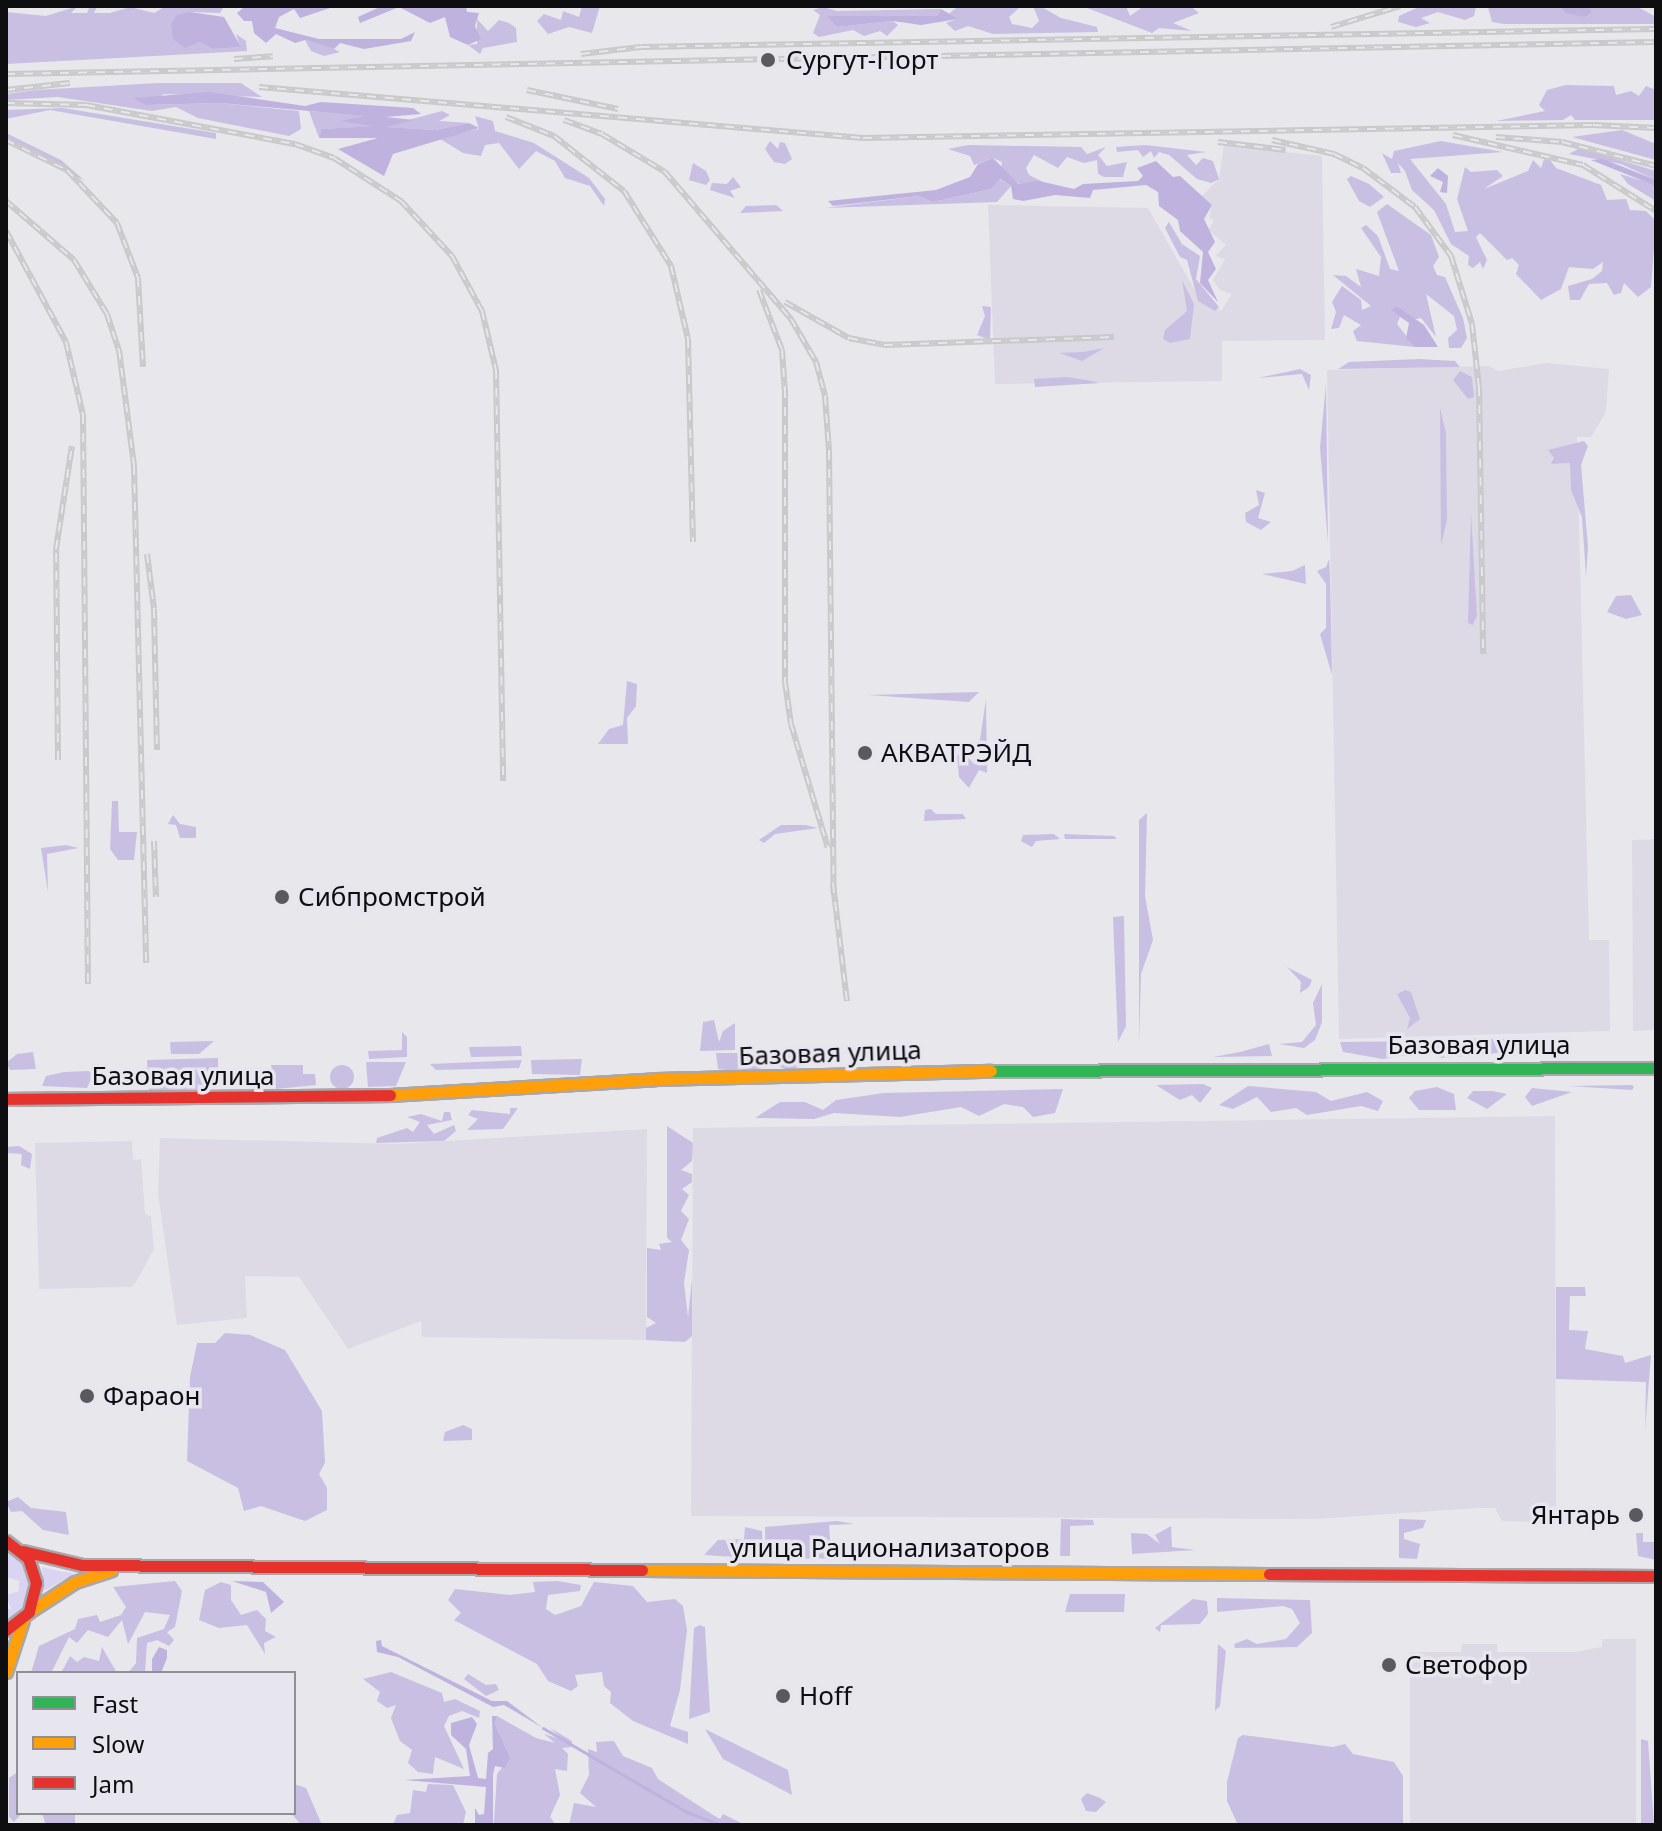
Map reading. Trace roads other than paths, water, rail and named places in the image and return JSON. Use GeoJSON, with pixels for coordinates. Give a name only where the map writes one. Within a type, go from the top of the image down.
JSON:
{"type":"FeatureCollection","features":[{"type":"Feature","properties":{"kind":"main road","name":"Базовая улица"},"geometry":{"type":"LineString","coordinates":[[6,1099],[363,1097],[656,1079],[1133,1067],[1656,1068]]}},
{"type":"Feature","properties":{"kind":"main road"},"geometry":{"type":"LineString","coordinates":[[6,1533],[36,1583],[6,1672]]}},
{"type":"Feature","properties":{"kind":"main road"},"geometry":{"type":"LineString","coordinates":[[14,1545],[72,1563],[124,1567]]}},
{"type":"Feature","properties":{"kind":"main road"},"geometry":{"type":"LineString","coordinates":[[6,1630],[75,1582],[124,1567]]}},
{"type":"Feature","properties":{"kind":"main road","name":"улица Рационализаторов"},"geometry":{"type":"LineString","coordinates":[[124,1567],[1656,1576]]}},
{"type":"Feature","properties":{"kind":"waterway"},"geometry":{"type":"LineString","coordinates":[[543,1728],[687,1812],[721,1825]]}},
{"type":"Feature","properties":{"kind":"railway"},"geometry":{"type":"LineString","coordinates":[[1331,27],[1400,6]]}},
{"type":"Feature","properties":{"kind":"railway"},"geometry":{"type":"LineString","coordinates":[[581,54],[641,47],[1656,29]]}},
{"type":"Feature","properties":{"kind":"railway"},"geometry":{"type":"LineString","coordinates":[[6,74],[1656,42]]}},
{"type":"Feature","properties":{"kind":"railway"},"geometry":{"type":"LineString","coordinates":[[234,59],[273,56]]}},
{"type":"Feature","properties":{"kind":"railway"},"geometry":{"type":"LineString","coordinates":[[6,90],[70,83]]}},
{"type":"Feature","properties":{"kind":"railway"},"geometry":{"type":"LineString","coordinates":[[259,87],[863,138],[1593,125],[1656,128]]}},
{"type":"Feature","properties":{"kind":"railway"},"geometry":{"type":"LineString","coordinates":[[527,90],[618,109]]}},
{"type":"Feature","properties":{"kind":"railway"},"geometry":{"type":"LineString","coordinates":[[6,103],[86,105],[295,144],[334,158],[401,201],[452,256],[482,311],[496,370],[503,781]]}},
{"type":"Feature","properties":{"kind":"railway"},"geometry":{"type":"LineString","coordinates":[[506,117],[554,136],[624,191],[671,266],[688,339],[693,542]]}},
{"type":"Feature","properties":{"kind":"railway"},"geometry":{"type":"LineString","coordinates":[[564,120],[602,134],[665,172],[791,319],[816,362],[825,396],[829,451],[834,894]]}},
{"type":"Feature","properties":{"kind":"railway"},"geometry":{"type":"LineString","coordinates":[[1453,135],[1583,165],[1656,211]]}},
{"type":"Feature","properties":{"kind":"railway"},"geometry":{"type":"LineString","coordinates":[[1496,137],[1562,142],[1656,166]]}},
{"type":"Feature","properties":{"kind":"railway"},"geometry":{"type":"LineString","coordinates":[[6,140],[67,170],[117,223],[138,278],[143,367]]}},
{"type":"Feature","properties":{"kind":"railway"},"geometry":{"type":"LineString","coordinates":[[1272,140],[1334,154],[1363,168],[1415,207],[1451,256],[1472,324],[1479,387],[1483,654]]}},
{"type":"Feature","properties":{"kind":"railway"},"geometry":{"type":"LineString","coordinates":[[1218,142],[1286,150]]}},
{"type":"Feature","properties":{"kind":"railway"},"geometry":{"type":"LineString","coordinates":[[6,201],[74,260],[107,314],[119,350],[134,466],[146,963]]}},
{"type":"Feature","properties":{"kind":"railway"},"geometry":{"type":"LineString","coordinates":[[6,231],[66,342],[83,415],[88,984]]}},
{"type":"Feature","properties":{"kind":"railway"},"geometry":{"type":"LineString","coordinates":[[759,290],[782,350],[785,389],[785,682],[791,724],[828,848]]}},
{"type":"Feature","properties":{"kind":"railway"},"geometry":{"type":"LineString","coordinates":[[785,302],[849,338],[884,345],[1114,337]]}},
{"type":"Feature","properties":{"kind":"railway"},"geometry":{"type":"LineString","coordinates":[[58,760],[56,549],[72,446]]}},
{"type":"Feature","properties":{"kind":"railway"},"geometry":{"type":"LineString","coordinates":[[147,554],[154,609],[157,750]]}},
{"type":"Feature","properties":{"kind":"railway"},"geometry":{"type":"LineString","coordinates":[[154,841],[156,897]]}},
{"type":"Feature","properties":{"kind":"railway"},"geometry":{"type":"LineString","coordinates":[[833,884],[847,1001]]}},
{"type":"Feature","properties":{"kind":"place","name":"Сургут-Порт"},"geometry":{"type":"Point","coordinates":[768,60]}},
{"type":"Feature","properties":{"kind":"place","name":"АКВАТРЭЙД"},"geometry":{"type":"Point","coordinates":[865,753]}},
{"type":"Feature","properties":{"kind":"place","name":"Сибпромстрой"},"geometry":{"type":"Point","coordinates":[282,897]}},
{"type":"Feature","properties":{"kind":"place","name":"Фараон"},"geometry":{"type":"Point","coordinates":[87,1396]}},
{"type":"Feature","properties":{"kind":"place","name":"Янтарь"},"geometry":{"type":"Point","coordinates":[1636,1515]}},
{"type":"Feature","properties":{"kind":"place","name":"Светофор"},"geometry":{"type":"Point","coordinates":[1389,1665]}},
{"type":"Feature","properties":{"kind":"place","name":"Hoff"},"geometry":{"type":"Point","coordinates":[783,1696]}}]}
